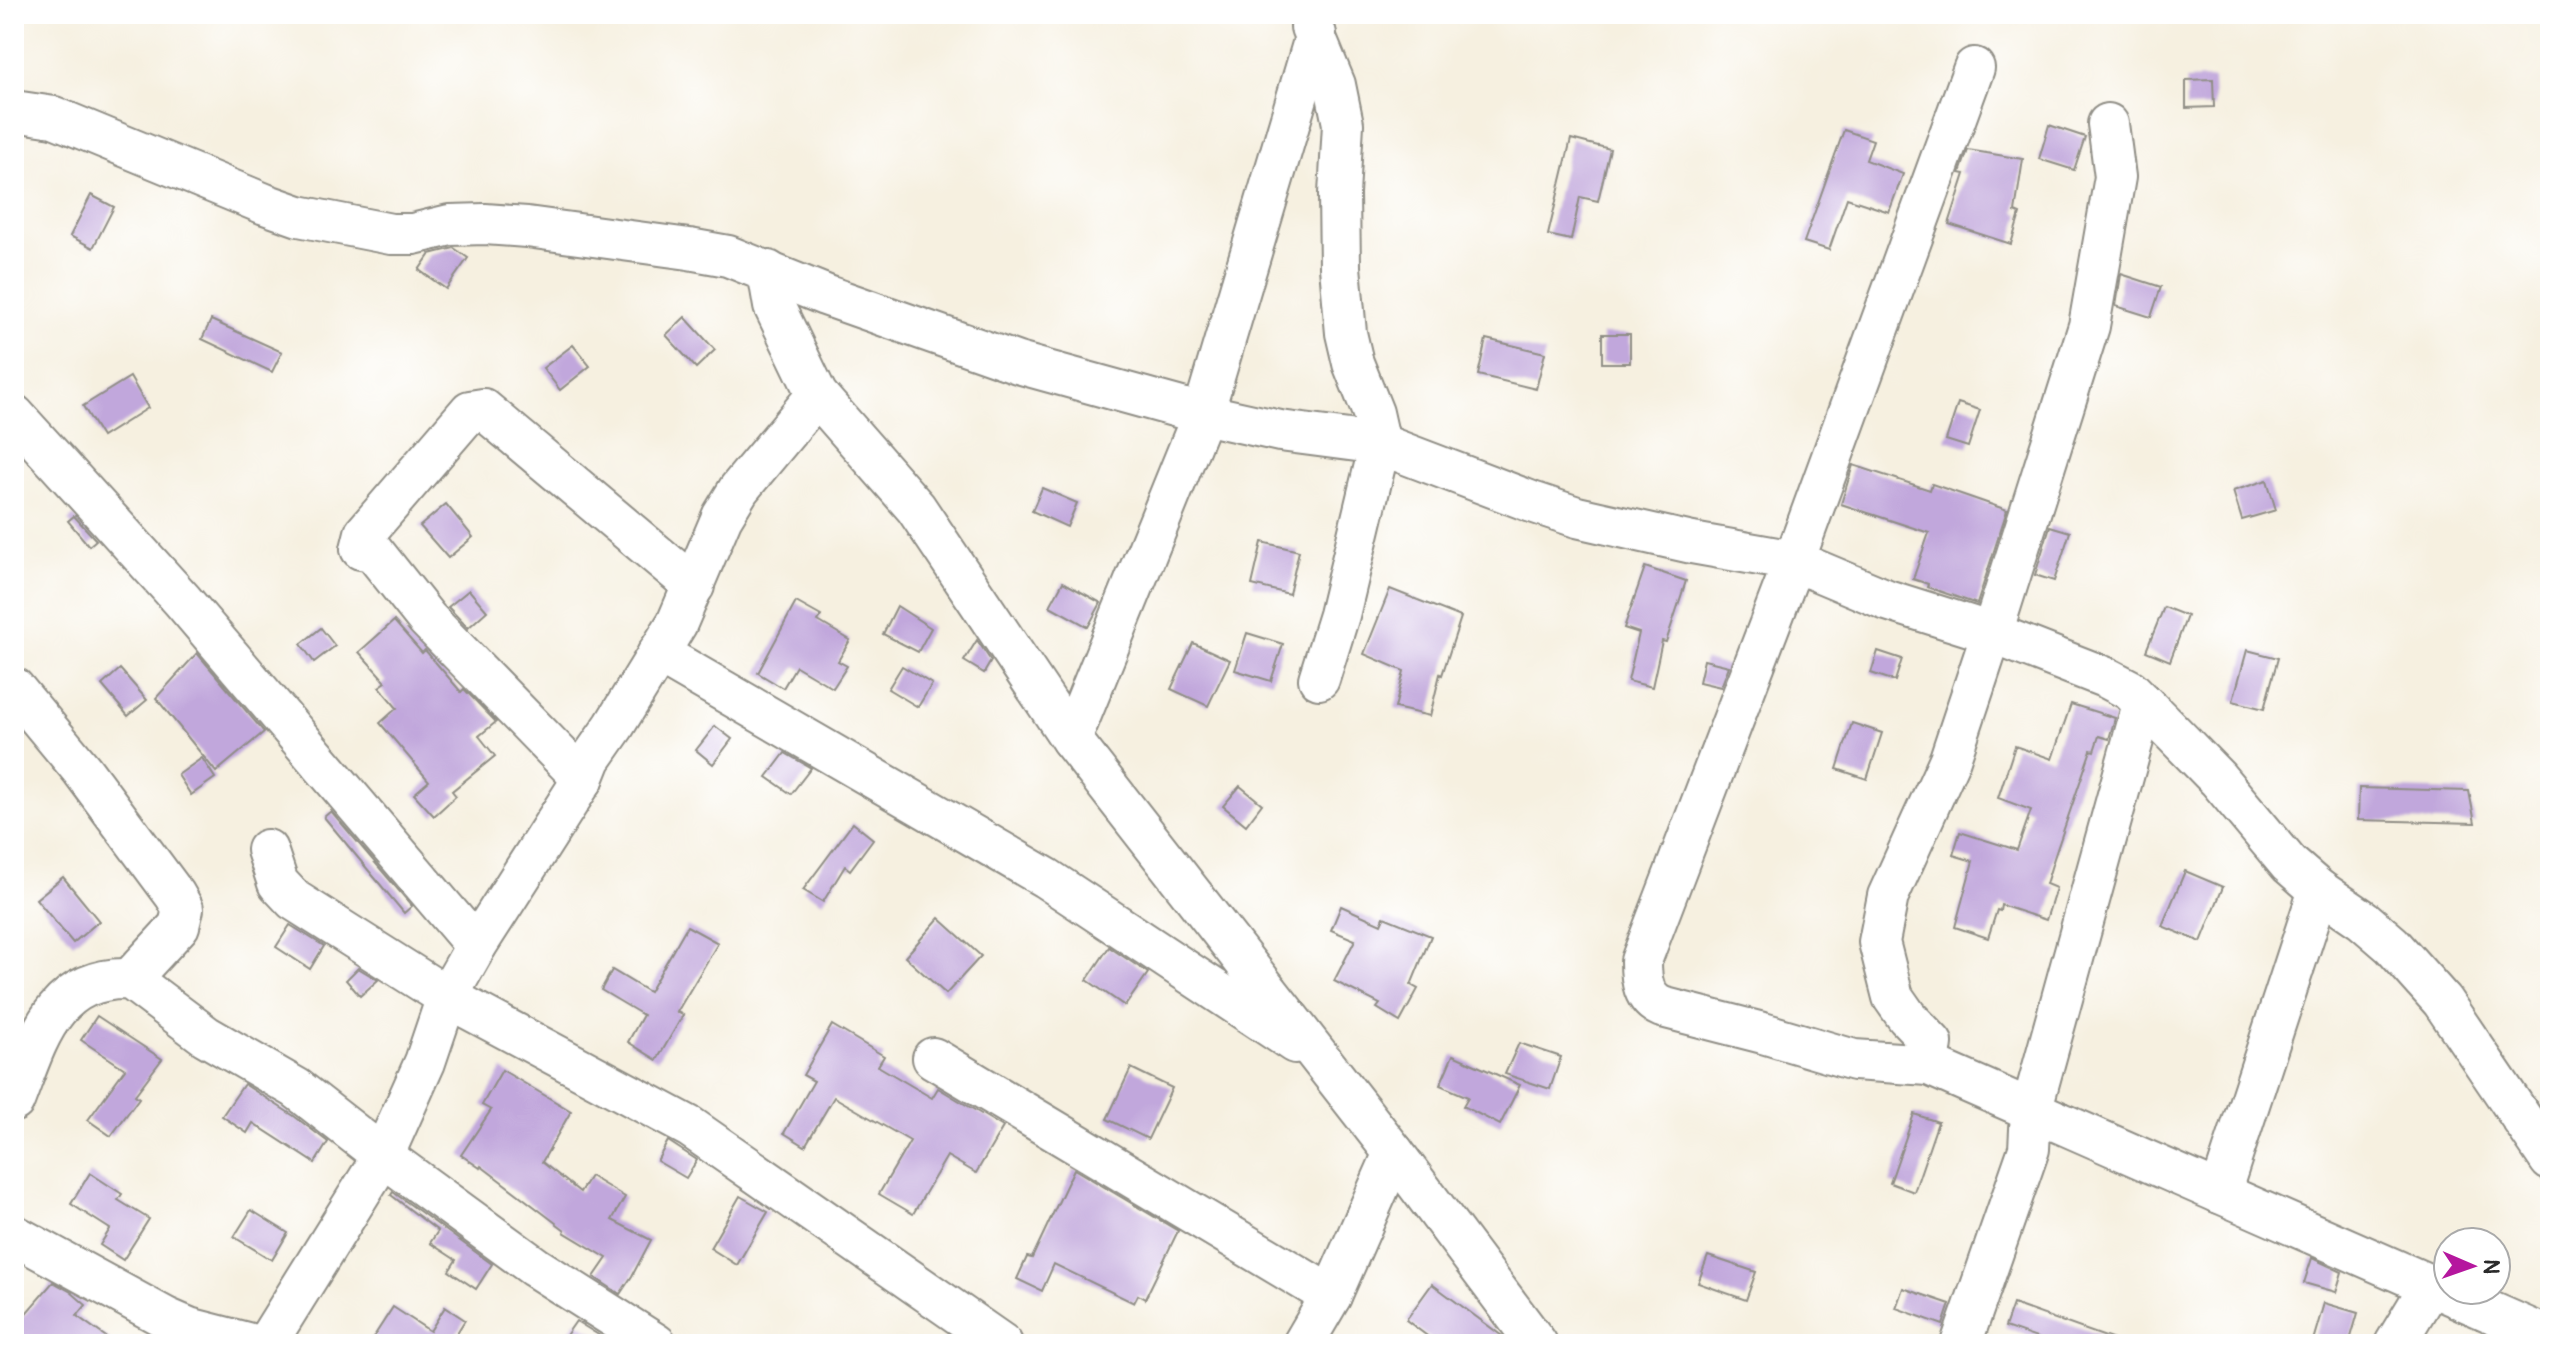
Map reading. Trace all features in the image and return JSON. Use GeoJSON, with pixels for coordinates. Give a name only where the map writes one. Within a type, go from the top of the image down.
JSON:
{"type":"FeatureCollection","features":[{"type":"Feature","properties":{"kind":"street"},"geometry":{"type":"LineString","coordinates":[[1071,739],[1203,414],[1309,24]]}},
{"type":"Feature","properties":{"kind":"street"},"geometry":{"type":"LineString","coordinates":[[1309,24],[1335,85],[1343,124],[1339,194],[1340,267],[1346,333],[1380,444],[1339,615],[1319,679]]}},
{"type":"Feature","properties":{"kind":"street"},"geometry":{"type":"LineString","coordinates":[[1974,68],[1794,561],[1641,961],[1646,996],[1662,1007],[1854,1060],[1929,1065],[2550,1338]]}},
{"type":"Feature","properties":{"kind":"street"},"geometry":{"type":"LineString","coordinates":[[14,113],[54,117],[299,216],[403,235],[450,225],[527,227],[728,256],[825,295],[1018,363],[1203,414],[1280,431],[1380,444],[1577,517],[1692,543],[1794,561],[1887,600],[1992,633],[2107,678],[2130,690],[2218,779],[2289,864],[2392,945],[2442,1001],[2550,1160]]}},
{"type":"Feature","properties":{"kind":"street"},"geometry":{"type":"LineString","coordinates":[[1929,1065],[1932,1043],[1893,997],[1879,942],[1888,896],[1950,759],[2089,326],[2115,177],[2108,124]]}},
{"type":"Feature","properties":{"kind":"street"},"geometry":{"type":"LineString","coordinates":[[768,271],[774,306],[817,395],[916,508],[1071,739],[1324,1062],[1537,1344]]}},
{"type":"Feature","properties":{"kind":"street"},"geometry":{"type":"LineString","coordinates":[[790,341],[801,312],[825,295]]}},
{"type":"Feature","properties":{"kind":"street"},"geometry":{"type":"LineString","coordinates":[[266,1344],[383,1156],[425,1062],[447,997],[476,946],[583,779],[591,759],[677,623],[722,517],[739,489],[817,395]]}},
{"type":"Feature","properties":{"kind":"street"},"geometry":{"type":"LineString","coordinates":[[583,779],[427,619],[373,551],[361,549],[365,533],[470,411],[483,409],[694,586]]}},
{"type":"Feature","properties":{"kind":"street"},"geometry":{"type":"LineString","coordinates":[[14,415],[182,600],[476,946]]}},
{"type":"Feature","properties":{"kind":"street"},"geometry":{"type":"LineString","coordinates":[[658,653],[1046,878],[1324,1062]]}},
{"type":"Feature","properties":{"kind":"street"},"geometry":{"type":"LineString","coordinates":[[14,688],[82,770],[183,909],[179,926],[130,979]]}},
{"type":"Feature","properties":{"kind":"street"},"geometry":{"type":"LineString","coordinates":[[1961,1344],[2029,1149],[2031,1111],[2143,704]]}},
{"type":"Feature","properties":{"kind":"street"},"geometry":{"type":"LineString","coordinates":[[267,850],[278,883],[294,900],[447,997],[690,1127],[1002,1344]]}},
{"type":"Feature","properties":{"kind":"street"},"geometry":{"type":"LineString","coordinates":[[2220,1193],[2319,890]]}},
{"type":"Feature","properties":{"kind":"street"},"geometry":{"type":"LineString","coordinates":[[14,1101],[36,1042],[56,1007],[81,989],[100,981],[130,979],[206,1036],[296,1088],[535,1267],[656,1344]]}},
{"type":"Feature","properties":{"kind":"street"},"geometry":{"type":"LineString","coordinates":[[933,1058],[1331,1296]]}},
{"type":"Feature","properties":{"kind":"street"},"geometry":{"type":"LineString","coordinates":[[1303,1344],[1331,1296],[1394,1153]]}},
{"type":"Feature","properties":{"kind":"street"},"geometry":{"type":"LineString","coordinates":[[14,1235],[166,1318],[189,1328],[251,1344]]}},
{"type":"Feature","properties":{"kind":"street"},"geometry":{"type":"LineString","coordinates":[[2395,1344],[2430,1286]]}},
{"type":"Feature","properties":{"kind":"building"},"geometry":{"type":"Polygon","coordinates":[[[2213,79],[2214,107],[2186,108],[2186,80],[2213,79]]]}},
{"type":"Feature","properties":{"kind":"building"},"geometry":{"type":"Polygon","coordinates":[[[2049,125],[2085,137],[2074,170],[2039,159],[2049,125]]]}},
{"type":"Feature","properties":{"kind":"building"},"geometry":{"type":"Polygon","coordinates":[[[1844,130],[1873,140],[1866,160],[1903,174],[1889,212],[1847,198],[1829,250],[1804,242],[1844,130]]]}},
{"type":"Feature","properties":{"kind":"building"},"geometry":{"type":"Polygon","coordinates":[[[1571,139],[1610,149],[1598,201],[1580,197],[1571,240],[1548,235],[1571,139]]]}},
{"type":"Feature","properties":{"kind":"building"},"geometry":{"type":"Polygon","coordinates":[[[1968,150],[2023,159],[2015,212],[2020,214],[2011,244],[1949,224],[1965,174],[1960,173],[1968,150]]]}},
{"type":"Feature","properties":{"kind":"building"},"geometry":{"type":"Polygon","coordinates":[[[91,195],[114,207],[93,248],[70,236],[91,195]]]}},
{"type":"Feature","properties":{"kind":"building"},"geometry":{"type":"Polygon","coordinates":[[[454,248],[468,258],[446,289],[419,270],[430,254],[454,248]]]}},
{"type":"Feature","properties":{"kind":"building"},"geometry":{"type":"Polygon","coordinates":[[[2121,274],[2161,287],[2151,317],[2116,306],[2121,274]]]}},
{"type":"Feature","properties":{"kind":"building"},"geometry":{"type":"Polygon","coordinates":[[[685,317],[715,350],[696,368],[666,335],[685,317]]]}},
{"type":"Feature","properties":{"kind":"building"},"geometry":{"type":"Polygon","coordinates":[[[211,320],[282,352],[272,372],[202,339],[211,320]]]}},
{"type":"Feature","properties":{"kind":"building"},"geometry":{"type":"Polygon","coordinates":[[[1602,334],[1630,334],[1630,363],[1602,363],[1602,334]]]}},
{"type":"Feature","properties":{"kind":"building"},"geometry":{"type":"Polygon","coordinates":[[[1486,339],[1545,353],[1536,389],[1478,375],[1486,339]]]}},
{"type":"Feature","properties":{"kind":"building"},"geometry":{"type":"Polygon","coordinates":[[[573,345],[590,366],[560,390],[543,368],[573,345]]]}},
{"type":"Feature","properties":{"kind":"building"},"geometry":{"type":"Polygon","coordinates":[[[130,377],[148,408],[102,437],[83,406],[130,377]]]}},
{"type":"Feature","properties":{"kind":"building"},"geometry":{"type":"Polygon","coordinates":[[[1958,403],[1980,410],[1968,447],[1946,440],[1958,403]]]}},
{"type":"Feature","properties":{"kind":"building"},"geometry":{"type":"Polygon","coordinates":[[[1853,465],[1930,490],[1932,484],[2007,510],[1977,604],[1913,579],[1929,533],[1841,504],[1853,465]]]}},
{"type":"Feature","properties":{"kind":"building"},"geometry":{"type":"Polygon","coordinates":[[[2267,480],[2276,510],[2242,520],[2233,491],[2267,480]]]}},
{"type":"Feature","properties":{"kind":"building"},"geometry":{"type":"Polygon","coordinates":[[[1042,488],[1077,503],[1067,527],[1032,511],[1042,488]]]}},
{"type":"Feature","properties":{"kind":"building"},"geometry":{"type":"Polygon","coordinates":[[[446,504],[473,537],[448,558],[420,526],[446,504]]]}},
{"type":"Feature","properties":{"kind":"building"},"geometry":{"type":"Polygon","coordinates":[[[74,516],[96,540],[89,546],[68,521],[74,516]]]}},
{"type":"Feature","properties":{"kind":"building"},"geometry":{"type":"Polygon","coordinates":[[[2050,526],[2070,532],[2054,581],[2035,575],[2050,526]]]}},
{"type":"Feature","properties":{"kind":"building"},"geometry":{"type":"Polygon","coordinates":[[[1262,542],[1299,551],[1289,594],[1252,585],[1262,542]]]}},
{"type":"Feature","properties":{"kind":"building"},"geometry":{"type":"Polygon","coordinates":[[[1645,567],[1686,581],[1666,642],[1662,641],[1652,687],[1628,681],[1639,633],[1624,628],[1645,567]]]}},
{"type":"Feature","properties":{"kind":"building"},"geometry":{"type":"Polygon","coordinates":[[[1063,582],[1101,603],[1088,627],[1050,606],[1063,582]]]}},
{"type":"Feature","properties":{"kind":"building"},"geometry":{"type":"Polygon","coordinates":[[[1390,589],[1461,617],[1440,674],[1430,716],[1395,708],[1404,671],[1364,654],[1390,589]]]}},
{"type":"Feature","properties":{"kind":"building"},"geometry":{"type":"Polygon","coordinates":[[[469,590],[487,611],[468,628],[448,607],[469,590]]]}},
{"type":"Feature","properties":{"kind":"building"},"geometry":{"type":"Polygon","coordinates":[[[796,602],[821,616],[818,621],[850,640],[838,661],[847,666],[833,688],[796,666],[783,688],[758,673],[796,602]]]}},
{"type":"Feature","properties":{"kind":"building"},"geometry":{"type":"Polygon","coordinates":[[[897,606],[931,628],[918,652],[883,634],[897,606]]]}},
{"type":"Feature","properties":{"kind":"building"},"geometry":{"type":"Polygon","coordinates":[[[2164,607],[2187,616],[2170,661],[2146,651],[2164,607]]]}},
{"type":"Feature","properties":{"kind":"building"},"geometry":{"type":"Polygon","coordinates":[[[394,621],[422,653],[425,650],[461,692],[464,689],[496,722],[479,736],[495,756],[452,791],[456,796],[434,816],[414,794],[429,781],[380,723],[397,708],[379,687],[386,682],[359,652],[394,621]]]}},
{"type":"Feature","properties":{"kind":"building"},"geometry":{"type":"Polygon","coordinates":[[[321,628],[335,646],[314,662],[301,644],[321,628]]]}},
{"type":"Feature","properties":{"kind":"building"},"geometry":{"type":"Polygon","coordinates":[[[1247,633],[1283,644],[1271,681],[1235,670],[1247,633]]]}},
{"type":"Feature","properties":{"kind":"building"},"geometry":{"type":"Polygon","coordinates":[[[977,640],[991,661],[984,673],[964,661],[977,640]]]}},
{"type":"Feature","properties":{"kind":"building"},"geometry":{"type":"Polygon","coordinates":[[[1193,643],[1230,660],[1208,706],[1171,689],[1193,643]]]}},
{"type":"Feature","properties":{"kind":"building"},"geometry":{"type":"Polygon","coordinates":[[[2247,650],[2278,658],[2264,709],[2233,701],[2247,650]]]}},
{"type":"Feature","properties":{"kind":"building"},"geometry":{"type":"Polygon","coordinates":[[[1878,651],[1902,659],[1895,681],[1871,673],[1878,651]]]}},
{"type":"Feature","properties":{"kind":"building"},"geometry":{"type":"Polygon","coordinates":[[[197,653],[264,732],[216,772],[156,698],[197,653]]]}},
{"type":"Feature","properties":{"kind":"building"},"geometry":{"type":"Polygon","coordinates":[[[1704,660],[1729,666],[1721,687],[1699,682],[1704,660]]]}},
{"type":"Feature","properties":{"kind":"building"},"geometry":{"type":"Polygon","coordinates":[[[902,666],[932,684],[918,707],[888,689],[902,666]]]}},
{"type":"Feature","properties":{"kind":"building"},"geometry":{"type":"Polygon","coordinates":[[[120,669],[147,700],[128,716],[102,685],[120,669]]]}},
{"type":"Feature","properties":{"kind":"building"},"geometry":{"type":"Polygon","coordinates":[[[2071,704],[2115,718],[2109,739],[2099,736],[2094,751],[2091,750],[2054,858],[2046,884],[2056,888],[2046,920],[2001,905],[1988,938],[1955,927],[1973,861],[1953,855],[1960,832],[2017,850],[2031,810],[1998,798],[2015,746],[2052,759],[2071,704]]]}},
{"type":"Feature","properties":{"kind":"building"},"geometry":{"type":"Polygon","coordinates":[[[1852,723],[1882,733],[1867,779],[1837,769],[1852,723]]]}},
{"type":"Feature","properties":{"kind":"building"},"geometry":{"type":"Polygon","coordinates":[[[715,726],[732,739],[713,764],[696,750],[715,726]]]}},
{"type":"Feature","properties":{"kind":"building"},"geometry":{"type":"Polygon","coordinates":[[[785,753],[811,768],[791,794],[767,777],[785,753]]]}},
{"type":"Feature","properties":{"kind":"building"},"geometry":{"type":"Polygon","coordinates":[[[202,758],[215,778],[191,795],[178,775],[202,758]]]}},
{"type":"Feature","properties":{"kind":"building"},"geometry":{"type":"Polygon","coordinates":[[[1240,786],[1262,804],[1246,825],[1223,806],[1240,786]]]}},
{"type":"Feature","properties":{"kind":"building"},"geometry":{"type":"Polygon","coordinates":[[[2359,788],[2469,791],[2475,823],[2358,820],[2359,788]]]}},
{"type":"Feature","properties":{"kind":"building"},"geometry":{"type":"Polygon","coordinates":[[[331,811],[412,906],[404,913],[324,817],[331,811]]]}},
{"type":"Feature","properties":{"kind":"building"},"geometry":{"type":"Polygon","coordinates":[[[853,823],[873,839],[850,870],[845,866],[823,902],[803,890],[853,823]]]}},
{"type":"Feature","properties":{"kind":"building"},"geometry":{"type":"Polygon","coordinates":[[[2185,871],[2223,887],[2201,942],[2162,926],[2185,871]]]}},
{"type":"Feature","properties":{"kind":"building"},"geometry":{"type":"Polygon","coordinates":[[[63,877],[99,921],[73,943],[36,899],[63,877]]]}},
{"type":"Feature","properties":{"kind":"building"},"geometry":{"type":"Polygon","coordinates":[[[1341,906],[1381,924],[1384,917],[1431,936],[1411,985],[1418,989],[1400,1022],[1377,1008],[1380,1004],[1334,981],[1355,940],[1331,930],[1341,906]]]}},
{"type":"Feature","properties":{"kind":"building"},"geometry":{"type":"Polygon","coordinates":[[[939,918],[981,956],[946,994],[905,957],[939,918]]]}},
{"type":"Feature","properties":{"kind":"building"},"geometry":{"type":"Polygon","coordinates":[[[290,925],[324,946],[310,969],[276,947],[290,925]]]}},
{"type":"Feature","properties":{"kind":"building"},"geometry":{"type":"Polygon","coordinates":[[[687,926],[718,943],[677,1012],[683,1015],[657,1060],[628,1042],[643,1015],[601,990],[612,970],[649,992],[687,926]]]}},
{"type":"Feature","properties":{"kind":"building"},"geometry":{"type":"Polygon","coordinates":[[[1109,947],[1148,973],[1125,1006],[1087,980],[1109,947]]]}},
{"type":"Feature","properties":{"kind":"building"},"geometry":{"type":"Polygon","coordinates":[[[358,968],[378,980],[360,996],[346,980],[358,968]]]}},
{"type":"Feature","properties":{"kind":"building"},"geometry":{"type":"Polygon","coordinates":[[[97,1016],[162,1059],[135,1095],[139,1098],[111,1136],[88,1120],[125,1069],[81,1040],[97,1016]]]}},
{"type":"Feature","properties":{"kind":"building"},"geometry":{"type":"Polygon","coordinates":[[[832,1025],[884,1056],[878,1066],[932,1098],[938,1088],[1003,1127],[976,1173],[947,1156],[913,1214],[879,1194],[910,1141],[834,1097],[805,1146],[784,1133],[814,1081],[803,1075],[832,1025]]]}},
{"type":"Feature","properties":{"kind":"building"},"geometry":{"type":"Polygon","coordinates":[[[1519,1043],[1561,1057],[1550,1089],[1505,1074],[1519,1043]]]}},
{"type":"Feature","properties":{"kind":"building"},"geometry":{"type":"Polygon","coordinates":[[[1453,1055],[1520,1085],[1500,1125],[1463,1106],[1468,1097],[1440,1085],[1453,1055]]]}},
{"type":"Feature","properties":{"kind":"building"},"geometry":{"type":"Polygon","coordinates":[[[1131,1068],[1172,1088],[1148,1139],[1107,1119],[1131,1068]]]}},
{"type":"Feature","properties":{"kind":"building"},"geometry":{"type":"Polygon","coordinates":[[[502,1070],[571,1111],[542,1162],[580,1192],[590,1176],[625,1197],[612,1220],[651,1240],[620,1294],[594,1277],[607,1258],[564,1232],[481,1166],[461,1155],[491,1110],[482,1105],[502,1070]]]}},
{"type":"Feature","properties":{"kind":"building"},"geometry":{"type":"Polygon","coordinates":[[[244,1084],[328,1142],[315,1163],[253,1123],[247,1133],[222,1116],[244,1084]]]}},
{"type":"Feature","properties":{"kind":"building"},"geometry":{"type":"Polygon","coordinates":[[[1914,1114],[1938,1122],[1914,1192],[1890,1183],[1914,1114]]]}},
{"type":"Feature","properties":{"kind":"building"},"geometry":{"type":"Polygon","coordinates":[[[668,1141],[697,1160],[686,1178],[657,1161],[668,1141]]]}},
{"type":"Feature","properties":{"kind":"building"},"geometry":{"type":"Polygon","coordinates":[[[1074,1169],[1178,1231],[1145,1299],[1138,1295],[1134,1303],[1054,1264],[1042,1291],[1017,1279],[1027,1257],[1032,1258],[1074,1169]]]}},
{"type":"Feature","properties":{"kind":"building"},"geometry":{"type":"Polygon","coordinates":[[[90,1173],[122,1194],[118,1200],[149,1219],[123,1260],[100,1245],[110,1229],[71,1204],[90,1173]]]}},
{"type":"Feature","properties":{"kind":"building"},"geometry":{"type":"Polygon","coordinates":[[[393,1192],[492,1264],[476,1289],[449,1271],[456,1260],[430,1243],[438,1231],[391,1195],[393,1192]]]}},
{"type":"Feature","properties":{"kind":"building"},"geometry":{"type":"Polygon","coordinates":[[[740,1196],[768,1212],[737,1265],[710,1248],[740,1196]]]}},
{"type":"Feature","properties":{"kind":"building"},"geometry":{"type":"Polygon","coordinates":[[[251,1210],[288,1233],[272,1260],[234,1237],[251,1210]]]}},
{"type":"Feature","properties":{"kind":"building"},"geometry":{"type":"Polygon","coordinates":[[[1708,1256],[1756,1272],[1746,1300],[1698,1283],[1708,1256]]]}},
{"type":"Feature","properties":{"kind":"building"},"geometry":{"type":"Polygon","coordinates":[[[2312,1258],[2342,1272],[2336,1292],[2304,1283],[2312,1258]]]}},
{"type":"Feature","properties":{"kind":"building"},"geometry":{"type":"Polygon","coordinates":[[[53,1282],[86,1305],[77,1316],[116,1344],[14,1344],[14,1327],[53,1282]]]}},
{"type":"Feature","properties":{"kind":"building"},"geometry":{"type":"Polygon","coordinates":[[[1432,1284],[1502,1336],[1508,1344],[1438,1344],[1406,1320],[1432,1284]]]}},
{"type":"Feature","properties":{"kind":"building"},"geometry":{"type":"Polygon","coordinates":[[[1903,1288],[1950,1304],[1943,1325],[1896,1308],[1903,1288]]]}},
{"type":"Feature","properties":{"kind":"building"},"geometry":{"type":"Polygon","coordinates":[[[2324,1303],[2358,1313],[2349,1344],[2312,1344],[2324,1303]]]}},
{"type":"Feature","properties":{"kind":"building"},"geometry":{"type":"Polygon","coordinates":[[[2013,1304],[2117,1341],[2117,1344],[2054,1344],[2005,1327],[2013,1304]]]}},
{"type":"Feature","properties":{"kind":"building"},"geometry":{"type":"Polygon","coordinates":[[[393,1307],[430,1331],[445,1307],[465,1320],[450,1344],[369,1344],[393,1307]]]}},
{"type":"Feature","properties":{"kind":"building"},"geometry":{"type":"Polygon","coordinates":[[[576,1321],[613,1344],[560,1344],[576,1321]]]}}]}
